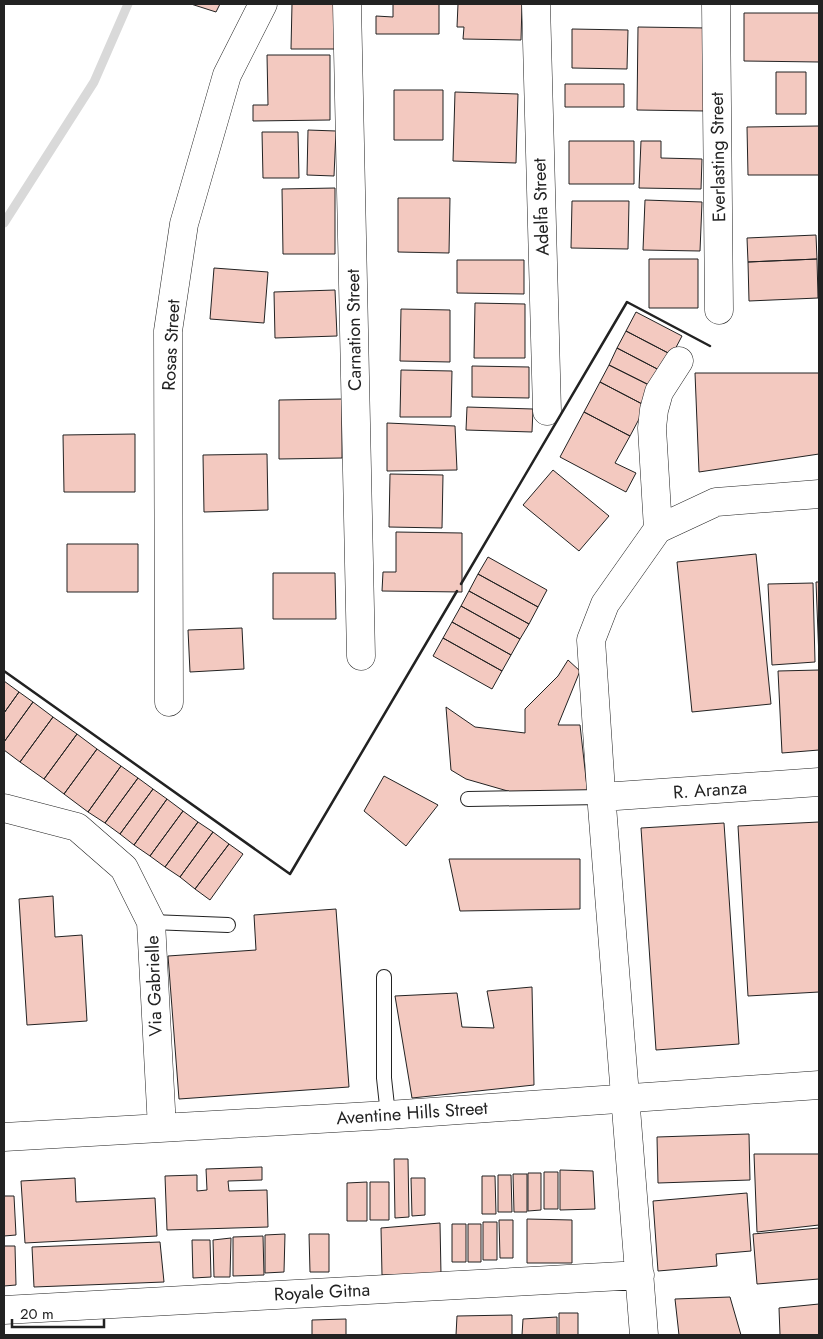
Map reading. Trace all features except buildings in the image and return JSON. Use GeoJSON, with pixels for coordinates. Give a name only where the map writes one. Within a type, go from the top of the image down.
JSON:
{"type":"FeatureCollection","features":[{"type":"Feature","properties":{"kind":"street","name":"Rosas Street"},"geometry":{"type":"LineString","coordinates":[[169,702],[168,331],[184,224],[224,84],[263,4]]}},
{"type":"Feature","properties":{"kind":"street","name":"Carnation Street"},"geometry":{"type":"LineString","coordinates":[[347,4],[361,656]]}},
{"type":"Feature","properties":{"kind":"street","name":"Adelfa Street"},"geometry":{"type":"LineString","coordinates":[[536,4],[547,411]]}},
{"type":"Feature","properties":{"kind":"street","name":"Everlasting Street"},"geometry":{"type":"LineString","coordinates":[[716,4],[719,310]]}},
{"type":"Feature","properties":{"kind":"street"},"geometry":{"type":"LineString","coordinates":[[658,529],[652,428],[654,410],[659,392],[678,361]]}},
{"type":"Feature","properties":{"kind":"street"},"geometry":{"type":"LineString","coordinates":[[644,1335],[591,640],[604,604],[658,529],[716,502],[819,494]]}},
{"type":"Feature","properties":{"kind":"street","name":"R. Aranza"},"geometry":{"type":"LineString","coordinates":[[602,797],[819,782]]}},
{"type":"Feature","properties":{"kind":"street","name":"Via Gabrielle"},"geometry":{"type":"LineString","coordinates":[[4,808],[77,827],[124,868],[151,922],[162,1128]]}},
{"type":"Feature","properties":{"kind":"street","name":"Aventine Hills Street"},"geometry":{"type":"LineString","coordinates":[[4,1137],[388,1115],[819,1085]]}},
{"type":"Feature","properties":{"kind":"street","name":"Royale Gitna"},"geometry":{"type":"LineString","coordinates":[[4,1310],[640,1275]]}},
{"type":"Feature","properties":{"kind":"lane"},"geometry":{"type":"LineString","coordinates":[[468,799],[602,797]]}},
{"type":"Feature","properties":{"kind":"lane"},"geometry":{"type":"LineString","coordinates":[[151,922],[228,925]]}},
{"type":"Feature","properties":{"kind":"lane"},"geometry":{"type":"LineString","coordinates":[[384,977],[384,1078],[388,1115]]}},
{"type":"Feature","properties":{"kind":"waterway"},"geometry":{"type":"LineString","coordinates":[[4,223],[94,82],[128,4]]}},
{"type":"Feature","properties":{"kind":"wall"},"geometry":{"type":"LineString","coordinates":[[461,584],[627,302],[710,346]]}},
{"type":"Feature","properties":{"kind":"wall"},"geometry":{"type":"LineString","coordinates":[[4,671],[290,874],[457,591]]}}]}
